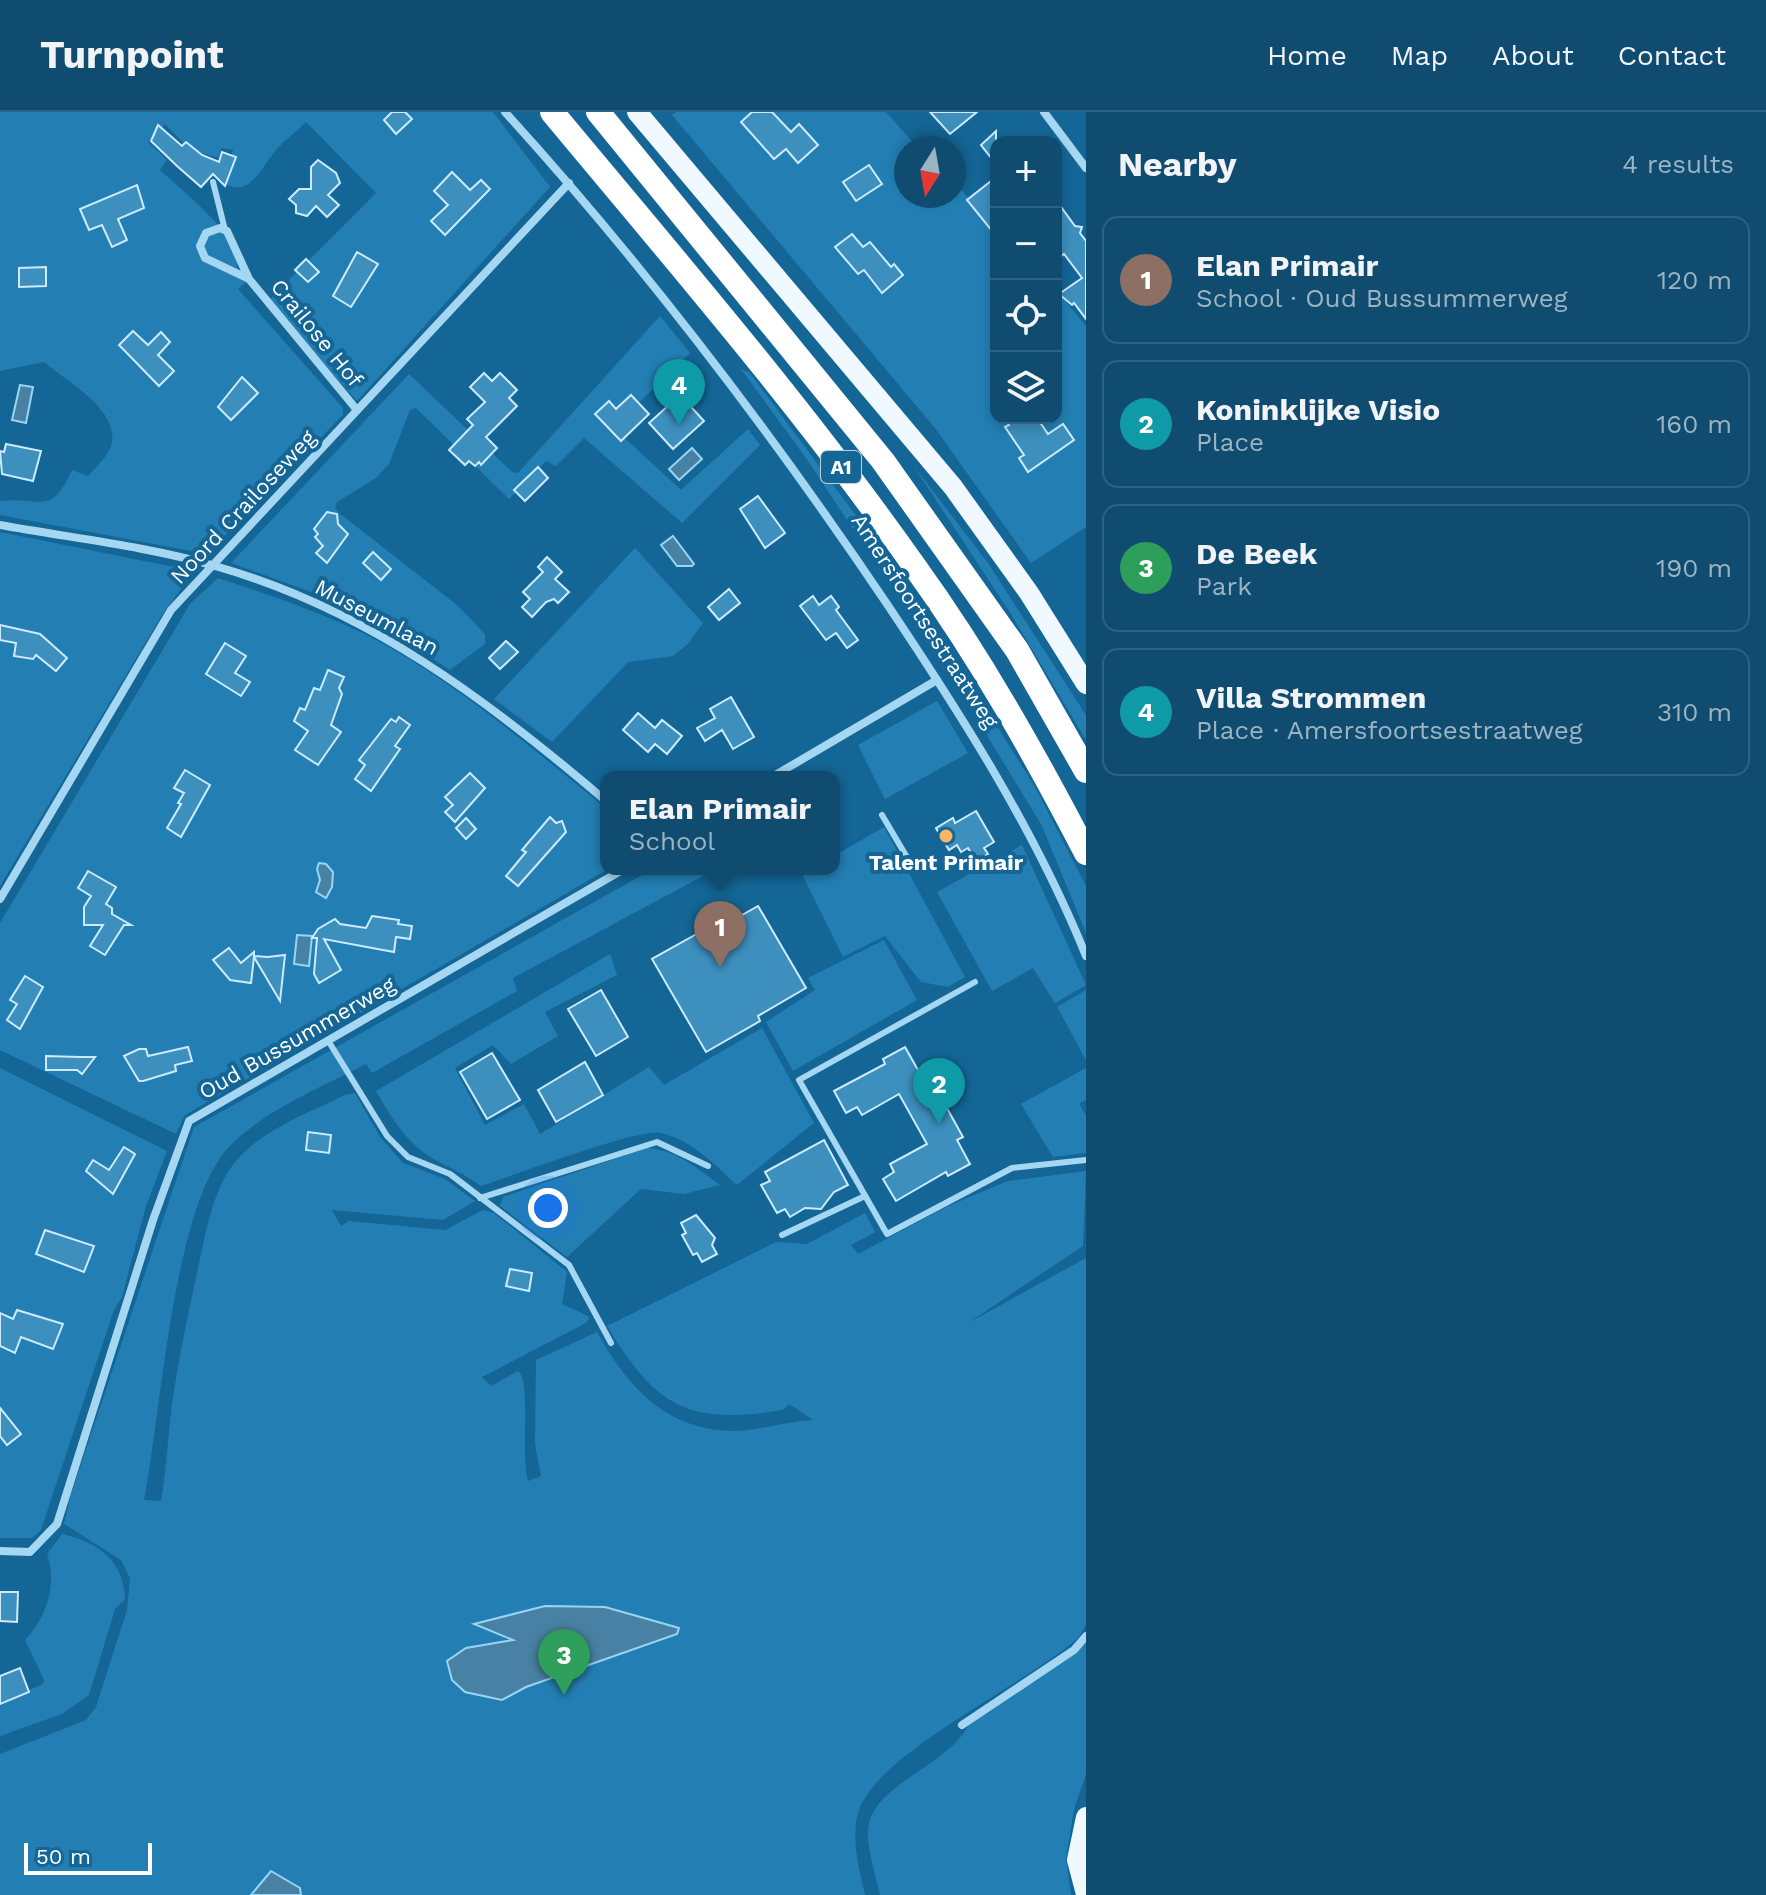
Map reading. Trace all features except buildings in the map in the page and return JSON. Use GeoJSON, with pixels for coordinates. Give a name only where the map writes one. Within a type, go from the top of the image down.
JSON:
{"type":"FeatureCollection","features":[{"type":"Feature","properties":{"kind":"highway","name":"A1"},"geometry":{"type":"LineString","coordinates":[[552,112],[741,338],[917,569],[1019,729],[1086,853]]}},
{"type":"Feature","properties":{"kind":"highway","name":"A1"},"geometry":{"type":"LineString","coordinates":[[598,112],[892,472],[1017,650],[1086,771]]}},
{"type":"Feature","properties":{"kind":"main road"},"geometry":{"type":"LineString","coordinates":[[637,112],[953,487],[1029,593],[1086,684]]}},
{"type":"Feature","properties":{"kind":"main road"},"geometry":{"type":"LineString","coordinates":[[1086,1817],[1077,1860],[1086,1894]]}},
{"type":"Feature","properties":{"kind":"street","name":"Amersfoortsestraatweg"},"geometry":{"type":"LineString","coordinates":[[505,112],[569,183],[797,470],[937,680],[1026,825],[1059,888],[1086,956]]}},
{"type":"Feature","properties":{"kind":"street"},"geometry":{"type":"LineString","coordinates":[[1046,113],[1086,168]]}},
{"type":"Feature","properties":{"kind":"street","name":"Noord Crailoseweg"},"geometry":{"type":"LineString","coordinates":[[0,899],[171,610],[569,183]]}},
{"type":"Feature","properties":{"kind":"street","name":"Crailose Hof"},"geometry":{"type":"LineString","coordinates":[[249,279],[205,258],[200,246],[206,233],[225,230],[234,241],[249,279],[357,410]]}},
{"type":"Feature","properties":{"kind":"street","name":"Museumlaan"},"geometry":{"type":"LineString","coordinates":[[0,525],[212,565],[326,606],[426,662],[512,721],[600,796]]}},
{"type":"Feature","properties":{"kind":"street"},"geometry":{"type":"LineString","coordinates":[[782,771],[937,680]]}},
{"type":"Feature","properties":{"kind":"street","name":"Oud Bussummerweg"},"geometry":{"type":"LineString","coordinates":[[0,1551],[30,1552],[57,1524],[153,1220],[189,1121],[613,875]]}},
{"type":"Feature","properties":{"kind":"street"},"geometry":{"type":"LineString","coordinates":[[962,1725],[1074,1650],[1086,1636]]}},
{"type":"Feature","properties":{"kind":"lane"},"geometry":{"type":"LineString","coordinates":[[213,182],[225,230]]}},
{"type":"Feature","properties":{"kind":"lane"},"geometry":{"type":"LineString","coordinates":[[882,815],[908,859]]}},
{"type":"Feature","properties":{"kind":"lane"},"geometry":{"type":"LineString","coordinates":[[975,982],[799,1080],[887,1234],[1012,1168],[1086,1160]]}},
{"type":"Feature","properties":{"kind":"lane"},"geometry":{"type":"LineString","coordinates":[[329,1042],[387,1136],[408,1157],[450,1174],[569,1265],[611,1343]]}},
{"type":"Feature","properties":{"kind":"lane"},"geometry":{"type":"LineString","coordinates":[[480,1198],[657,1142],[708,1166]]}},
{"type":"Feature","properties":{"kind":"lane"},"geometry":{"type":"LineString","coordinates":[[782,1235],[865,1196]]}},
{"type":"Feature","properties":{"kind":"shaded area"},"geometry":{"type":"Polygon","coordinates":[[[0,112],[493,112],[550,187],[357,401],[268,301],[376,193],[306,122],[277,149],[255,178],[241,187],[224,183],[233,150],[221,148],[219,158],[190,150],[165,124],[148,142],[167,160],[160,170],[208,214],[230,242],[237,267],[249,280],[238,289],[343,408],[343,415],[207,554],[0,515],[0,501],[44,502],[57,494],[72,470],[88,476],[109,450],[112,433],[108,421],[90,398],[44,362],[0,371],[0,112]]]}},
{"type":"Feature","properties":{"kind":"shaded area"},"geometry":{"type":"Polygon","coordinates":[[[676,112],[886,112],[907,136],[894,136],[894,208],[966,208],[966,195],[990,219],[990,424],[1062,424],[1062,297],[1086,326],[1086,527],[1031,563],[935,428],[672,115],[676,112]]]}},
{"type":"Feature","properties":{"kind":"shaded area"},"geometry":{"type":"Polygon","coordinates":[[[660,316],[690,353],[617,424],[616,430],[681,490],[748,429],[760,445],[682,523],[584,438],[556,466],[546,461],[509,499],[416,408],[410,410],[389,464],[376,478],[337,502],[335,507],[339,513],[457,605],[485,634],[485,644],[450,670],[390,631],[325,597],[231,563],[409,374],[512,472],[518,473],[660,316]]]}},
{"type":"Feature","properties":{"kind":"shaded area"},"geometry":{"type":"Polygon","coordinates":[[[741,369],[750,373],[918,599],[1035,787],[1086,886],[1086,933],[1042,826],[965,699],[808,461],[741,369]]]}},
{"type":"Feature","properties":{"kind":"shaded area"},"geometry":{"type":"Polygon","coordinates":[[[20,385],[33,387],[26,423],[12,420],[20,385]]]}},
{"type":"Feature","properties":{"kind":"shaded area"},"geometry":{"type":"Polygon","coordinates":[[[692,448],[702,459],[679,480],[669,469],[692,448]]]}},
{"type":"Feature","properties":{"kind":"shaded area"},"geometry":{"type":"Polygon","coordinates":[[[913,465],[988,563],[1086,715],[1086,740],[1011,614],[913,465]]]}},
{"type":"Feature","properties":{"kind":"shaded area"},"geometry":{"type":"Polygon","coordinates":[[[0,532],[194,571],[162,615],[0,886],[0,532]]]}},
{"type":"Feature","properties":{"kind":"shaded area"},"geometry":{"type":"Polygon","coordinates":[[[673,536],[694,564],[692,566],[677,566],[661,545],[673,536]]]}},
{"type":"Feature","properties":{"kind":"shaded area"},"geometry":{"type":"Polygon","coordinates":[[[635,548],[703,623],[688,644],[673,656],[628,662],[552,742],[494,699],[635,548]]]}},
{"type":"Feature","properties":{"kind":"shaded area"},"geometry":{"type":"Polygon","coordinates":[[[218,578],[339,622],[408,658],[467,698],[600,803],[600,874],[185,1115],[176,1134],[0,1050],[0,923],[190,604],[218,578]]]}},
{"type":"Feature","properties":{"kind":"shaded area"},"geometry":{"type":"Polygon","coordinates":[[[937,701],[968,753],[885,799],[858,745],[937,701]]]}},
{"type":"Feature","properties":{"kind":"shaded area"},"geometry":{"type":"Polygon","coordinates":[[[884,827],[965,977],[948,987],[921,982],[885,936],[843,957],[802,875],[840,875],[840,853],[884,827]]]}},
{"type":"Feature","properties":{"kind":"shaded area"},"geometry":{"type":"Polygon","coordinates":[[[1022,845],[1086,985],[1055,1003],[1033,968],[992,991],[937,892],[1022,845]]]}},
{"type":"Feature","properties":{"kind":"shaded area"},"geometry":{"type":"Polygon","coordinates":[[[319,863],[326,864],[333,872],[332,887],[326,898],[316,892],[320,880],[319,863]]]}},
{"type":"Feature","properties":{"kind":"shaded area"},"geometry":{"type":"Polygon","coordinates":[[[642,875],[705,875],[513,978],[517,991],[372,1073],[366,1064],[277,1110],[230,1146],[211,1174],[195,1214],[182,1261],[144,1500],[161,1501],[182,1345],[209,1221],[222,1183],[236,1161],[259,1140],[345,1095],[355,1093],[380,1137],[403,1163],[445,1179],[475,1201],[443,1220],[332,1210],[341,1226],[349,1221],[445,1230],[483,1210],[494,1213],[567,1272],[562,1304],[590,1317],[586,1323],[482,1377],[491,1386],[518,1371],[522,1378],[528,1481],[541,1476],[535,1444],[536,1360],[597,1332],[622,1371],[651,1402],[688,1423],[734,1431],[813,1420],[789,1404],[783,1410],[722,1415],[699,1412],[678,1404],[642,1376],[607,1326],[776,1242],[807,1244],[865,1213],[875,1232],[851,1245],[858,1254],[948,1206],[1008,1181],[1086,1171],[1083,1246],[968,1323],[1086,1258],[1086,1625],[1079,1637],[1056,1655],[925,1741],[872,1788],[859,1810],[855,1831],[865,1895],[0,1895],[0,1754],[86,1720],[96,1707],[127,1610],[130,1578],[121,1560],[64,1524],[71,1494],[194,1127],[642,875]]]}},
{"type":"Feature","properties":{"kind":"shaded area"},"geometry":{"type":"Polygon","coordinates":[[[297,935],[312,936],[309,966],[294,964],[297,935]]]}},
{"type":"Feature","properties":{"kind":"shaded area"},"geometry":{"type":"Polygon","coordinates":[[[884,940],[917,1000],[793,1071],[766,1022],[815,990],[808,978],[884,940]]]}},
{"type":"Feature","properties":{"kind":"shaded area"},"geometry":{"type":"Polygon","coordinates":[[[610,954],[617,975],[545,1012],[558,1036],[511,1064],[493,1045],[455,1068],[485,1125],[524,1104],[540,1134],[649,1067],[664,1085],[762,1028],[814,1123],[737,1185],[692,1147],[660,1133],[647,1133],[601,1145],[481,1186],[432,1158],[407,1137],[376,1091],[610,954]]]}},
{"type":"Feature","properties":{"kind":"shaded area"},"geometry":{"type":"Polygon","coordinates":[[[1086,990],[1086,1060],[1057,1007],[1086,990]]]}},
{"type":"Feature","properties":{"kind":"shaded area"},"geometry":{"type":"Polygon","coordinates":[[[0,1068],[167,1151],[146,1206],[122,1297],[114,1310],[41,1530],[32,1538],[0,1538],[0,1068]]]}},
{"type":"Feature","properties":{"kind":"shaded area"},"geometry":{"type":"Polygon","coordinates":[[[1086,1068],[1086,1100],[1079,1104],[1086,1115],[1086,1153],[1053,1157],[1021,1104],[1086,1068]]]}},
{"type":"Feature","properties":{"kind":"shaded area"},"geometry":{"type":"Polygon","coordinates":[[[647,1148],[677,1156],[720,1185],[684,1194],[641,1189],[567,1257],[500,1206],[503,1197],[647,1148]]]}},
{"type":"Feature","properties":{"kind":"shaded area"},"geometry":{"type":"Polygon","coordinates":[[[62,1534],[87,1542],[107,1555],[120,1574],[125,1599],[115,1609],[89,1695],[62,1714],[0,1736],[0,1703],[43,1684],[44,1680],[25,1640],[39,1622],[48,1600],[51,1577],[47,1554],[62,1534]]]}},
{"type":"Feature","properties":{"kind":"shaded area"},"geometry":{"type":"Polygon","coordinates":[[[545,1606],[605,1607],[679,1628],[677,1634],[526,1687],[502,1700],[465,1692],[452,1680],[447,1661],[466,1648],[513,1640],[474,1624],[545,1606]]]}},
{"type":"Feature","properties":{"kind":"shaded area"},"geometry":{"type":"Polygon","coordinates":[[[1086,1644],[1086,1774],[1074,1809],[1066,1859],[1071,1895],[880,1895],[868,1838],[870,1820],[877,1807],[887,1795],[946,1752],[968,1726],[1086,1644]]]}},
{"type":"Feature","properties":{"kind":"shaded area"},"geometry":{"type":"Polygon","coordinates":[[[271,1871],[300,1888],[301,1895],[251,1895],[271,1871]]]}},
{"type":"Feature","properties":{"kind":"place","name":"Villa Strommen"},"geometry":{"type":"Point","coordinates":[679,425]}},
{"type":"Feature","properties":{"kind":"place","name":"Talent Primair"},"geometry":{"type":"Point","coordinates":[946,836]}},
{"type":"Feature","properties":{"kind":"place","name":"Elan Primair"},"geometry":{"type":"Point","coordinates":[720,967]}},
{"type":"Feature","properties":{"kind":"place","name":"Koninklijke Visio"},"geometry":{"type":"Point","coordinates":[939,1124]}},
{"type":"Feature","properties":{"kind":"place","name":"De Beek"},"geometry":{"type":"Point","coordinates":[564,1695]}}]}
